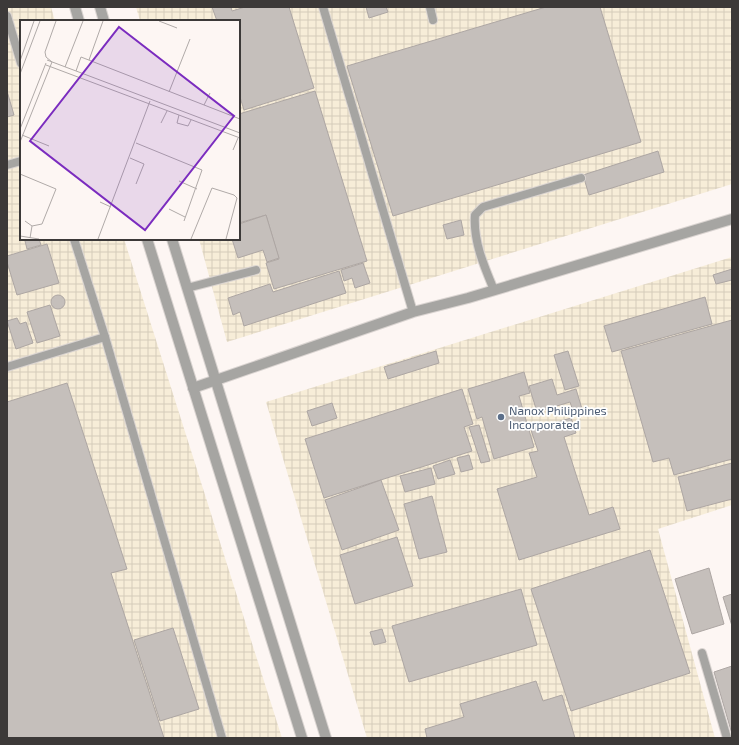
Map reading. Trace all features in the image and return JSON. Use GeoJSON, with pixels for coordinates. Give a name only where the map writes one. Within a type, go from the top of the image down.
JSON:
{"type":"FeatureCollection","features":[{"type":"Feature","properties":{"kind":"street"},"geometry":{"type":"LineString","coordinates":[[75,7],[79,20]]}},
{"type":"Feature","properties":{"kind":"street"},"geometry":{"type":"LineString","coordinates":[[100,7],[104,20]]}},
{"type":"Feature","properties":{"kind":"street"},"geometry":{"type":"LineString","coordinates":[[193,388],[413,312],[494,290],[732,218]]}},
{"type":"Feature","properties":{"kind":"street"},"geometry":{"type":"LineString","coordinates":[[147,240],[302,738]]}},
{"type":"Feature","properties":{"kind":"street"},"geometry":{"type":"LineString","coordinates":[[172,240],[326,738]]}},
{"type":"Feature","properties":{"kind":"lane"},"geometry":{"type":"LineString","coordinates":[[324,7],[413,312]]}},
{"type":"Feature","properties":{"kind":"lane"},"geometry":{"type":"LineString","coordinates":[[430,7],[433,20]]}},
{"type":"Feature","properties":{"kind":"lane"},"geometry":{"type":"LineString","coordinates":[[7,16],[20,60]]}},
{"type":"Feature","properties":{"kind":"lane"},"geometry":{"type":"LineString","coordinates":[[7,164],[20,161]]}},
{"type":"Feature","properties":{"kind":"lane"},"geometry":{"type":"LineString","coordinates":[[494,290],[480,257],[474,225],[475,215],[483,207],[581,178]]}},
{"type":"Feature","properties":{"kind":"lane"},"geometry":{"type":"LineString","coordinates":[[74,240],[105,337],[222,738]]}},
{"type":"Feature","properties":{"kind":"lane"},"geometry":{"type":"LineString","coordinates":[[187,288],[256,270]]}},
{"type":"Feature","properties":{"kind":"lane"},"geometry":{"type":"LineString","coordinates":[[7,367],[105,337]]}},
{"type":"Feature","properties":{"kind":"lane"},"geometry":{"type":"LineString","coordinates":[[702,653],[727,738]]}},
{"type":"Feature","properties":{"kind":"shaded area"},"geometry":{"type":"Polygon","coordinates":[[[7,7],[51,7],[55,20],[20,20],[20,240],[124,240],[282,738],[7,738],[7,7]]]}},
{"type":"Feature","properties":{"kind":"shaded area"},"geometry":{"type":"Polygon","coordinates":[[[136,7],[732,7],[732,184],[227,342],[199,240],[240,240],[240,20],[140,20],[136,7]]]}},
{"type":"Feature","properties":{"kind":"shaded area"},"geometry":{"type":"Polygon","coordinates":[[[732,257],[732,505],[658,529],[715,738],[367,738],[266,402],[732,257]]]}},
{"type":"Feature","properties":{"kind":"building"},"geometry":{"type":"Polygon","coordinates":[[[212,7],[231,7],[232,11],[245,7],[289,7],[314,88],[244,110],[240,97],[240,20],[217,20],[212,7]]]}},
{"type":"Feature","properties":{"kind":"building"},"geometry":{"type":"Polygon","coordinates":[[[366,7],[386,7],[388,12],[369,18],[366,7]]]}},
{"type":"Feature","properties":{"kind":"building"},"geometry":{"type":"Polygon","coordinates":[[[546,7],[600,7],[641,142],[393,216],[347,66],[546,7]]]}},
{"type":"Feature","properties":{"kind":"building"},"geometry":{"type":"Polygon","coordinates":[[[7,91],[14,115],[7,117],[7,91]]]}},
{"type":"Feature","properties":{"kind":"building"},"geometry":{"type":"Polygon","coordinates":[[[315,91],[367,261],[274,289],[266,263],[279,259],[266,215],[240,223],[240,114],[315,91]]]}},
{"type":"Feature","properties":{"kind":"building"},"geometry":{"type":"Polygon","coordinates":[[[658,151],[664,172],[589,195],[583,175],[658,151]]]}},
{"type":"Feature","properties":{"kind":"building"},"geometry":{"type":"Polygon","coordinates":[[[266,215],[279,258],[267,262],[263,250],[238,258],[232,240],[240,240],[240,224],[266,215]]]}},
{"type":"Feature","properties":{"kind":"building"},"geometry":{"type":"Polygon","coordinates":[[[461,220],[464,235],[447,239],[443,225],[461,220]]]}},
{"type":"Feature","properties":{"kind":"building"},"geometry":{"type":"Polygon","coordinates":[[[39,240],[41,245],[27,249],[25,241],[39,240]]]}},
{"type":"Feature","properties":{"kind":"building"},"geometry":{"type":"Polygon","coordinates":[[[47,244],[59,283],[17,295],[7,262],[7,256],[47,244]]]}},
{"type":"Feature","properties":{"kind":"building"},"geometry":{"type":"Polygon","coordinates":[[[363,263],[370,283],[355,288],[352,278],[344,281],[341,270],[363,263]]]}},
{"type":"Feature","properties":{"kind":"building"},"geometry":{"type":"Polygon","coordinates":[[[732,269],[732,280],[716,284],[713,275],[732,269]]]}},
{"type":"Feature","properties":{"kind":"building"},"geometry":{"type":"Polygon","coordinates":[[[339,271],[346,293],[244,326],[240,312],[233,315],[228,298],[270,284],[273,292],[339,271]]]}},
{"type":"Feature","properties":{"kind":"building"},"geometry":{"type":"Polygon","coordinates":[[[58,295],[63,297],[65,302],[63,307],[58,309],[53,307],[51,302],[53,297],[58,295]]]}},
{"type":"Feature","properties":{"kind":"building"},"geometry":{"type":"Polygon","coordinates":[[[705,297],[712,324],[612,352],[604,326],[705,297]]]}},
{"type":"Feature","properties":{"kind":"building"},"geometry":{"type":"Polygon","coordinates":[[[50,305],[60,336],[37,343],[27,312],[50,305]]]}},
{"type":"Feature","properties":{"kind":"building"},"geometry":{"type":"Polygon","coordinates":[[[17,318],[20,324],[26,322],[33,343],[16,349],[7,321],[17,318]]]}},
{"type":"Feature","properties":{"kind":"building"},"geometry":{"type":"Polygon","coordinates":[[[732,320],[732,459],[674,475],[669,458],[653,462],[621,351],[732,320]]]}},
{"type":"Feature","properties":{"kind":"building"},"geometry":{"type":"Polygon","coordinates":[[[436,351],[439,363],[388,379],[384,367],[436,351]]]}},
{"type":"Feature","properties":{"kind":"building"},"geometry":{"type":"Polygon","coordinates":[[[568,351],[579,386],[565,390],[554,355],[568,351]]]}},
{"type":"Feature","properties":{"kind":"building"},"geometry":{"type":"Polygon","coordinates":[[[524,372],[530,393],[519,396],[534,447],[494,459],[482,417],[477,419],[468,389],[524,372]]]}},
{"type":"Feature","properties":{"kind":"building"},"geometry":{"type":"Polygon","coordinates":[[[552,379],[557,395],[576,389],[582,409],[573,411],[570,402],[537,412],[529,386],[552,379]]]}},
{"type":"Feature","properties":{"kind":"building"},"geometry":{"type":"Polygon","coordinates":[[[67,383],[127,569],[111,573],[164,738],[7,738],[7,402],[67,383]]]}},
{"type":"Feature","properties":{"kind":"building"},"geometry":{"type":"Polygon","coordinates":[[[462,389],[473,424],[464,427],[472,451],[324,498],[305,439],[462,389]]]}},
{"type":"Feature","properties":{"kind":"building"},"geometry":{"type":"Polygon","coordinates":[[[332,403],[337,418],[312,426],[307,411],[332,403]]]}},
{"type":"Feature","properties":{"kind":"building"},"geometry":{"type":"Polygon","coordinates":[[[571,418],[576,433],[564,437],[589,515],[613,507],[620,529],[519,560],[497,489],[537,477],[529,453],[538,451],[531,430],[571,418]]]}},
{"type":"Feature","properties":{"kind":"building"},"geometry":{"type":"Polygon","coordinates":[[[479,425],[490,461],[481,463],[469,427],[479,425]]]}},
{"type":"Feature","properties":{"kind":"building"},"geometry":{"type":"Polygon","coordinates":[[[469,455],[473,469],[461,472],[457,458],[469,455]]]}},
{"type":"Feature","properties":{"kind":"building"},"geometry":{"type":"Polygon","coordinates":[[[450,460],[455,474],[438,479],[433,466],[450,460]]]}},
{"type":"Feature","properties":{"kind":"building"},"geometry":{"type":"Polygon","coordinates":[[[732,463],[732,499],[687,511],[678,477],[732,463]]]}},
{"type":"Feature","properties":{"kind":"building"},"geometry":{"type":"Polygon","coordinates":[[[431,468],[435,484],[405,492],[400,476],[431,468]]]}},
{"type":"Feature","properties":{"kind":"building"},"geometry":{"type":"Polygon","coordinates":[[[381,480],[399,530],[342,550],[325,500],[381,480]]]}},
{"type":"Feature","properties":{"kind":"building"},"geometry":{"type":"Polygon","coordinates":[[[432,496],[447,552],[419,559],[404,504],[432,496]]]}},
{"type":"Feature","properties":{"kind":"building"},"geometry":{"type":"Polygon","coordinates":[[[397,537],[413,586],[355,604],[340,555],[397,537]]]}},
{"type":"Feature","properties":{"kind":"building"},"geometry":{"type":"Polygon","coordinates":[[[650,550],[690,673],[571,711],[531,589],[650,550]]]}},
{"type":"Feature","properties":{"kind":"building"},"geometry":{"type":"Polygon","coordinates":[[[709,568],[724,624],[692,634],[675,579],[709,568]]]}},
{"type":"Feature","properties":{"kind":"building"},"geometry":{"type":"Polygon","coordinates":[[[521,589],[537,645],[409,682],[392,626],[521,589]]]}},
{"type":"Feature","properties":{"kind":"building"},"geometry":{"type":"Polygon","coordinates":[[[732,594],[732,626],[723,597],[732,594]]]}},
{"type":"Feature","properties":{"kind":"building"},"geometry":{"type":"Polygon","coordinates":[[[173,628],[199,709],[160,721],[134,640],[173,628]]]}},
{"type":"Feature","properties":{"kind":"building"},"geometry":{"type":"Polygon","coordinates":[[[382,629],[386,642],[374,645],[370,632],[382,629]]]}},
{"type":"Feature","properties":{"kind":"building"},"geometry":{"type":"Polygon","coordinates":[[[732,666],[732,734],[714,672],[732,666]]]}},
{"type":"Feature","properties":{"kind":"building"},"geometry":{"type":"Polygon","coordinates":[[[536,681],[543,701],[562,695],[575,738],[427,738],[425,729],[464,717],[460,704],[536,681]]]}},
{"type":"Feature","properties":{"kind":"place","name":"Nanox Philippines Incorporated"},"geometry":{"type":"Point","coordinates":[501,417]}}]}
